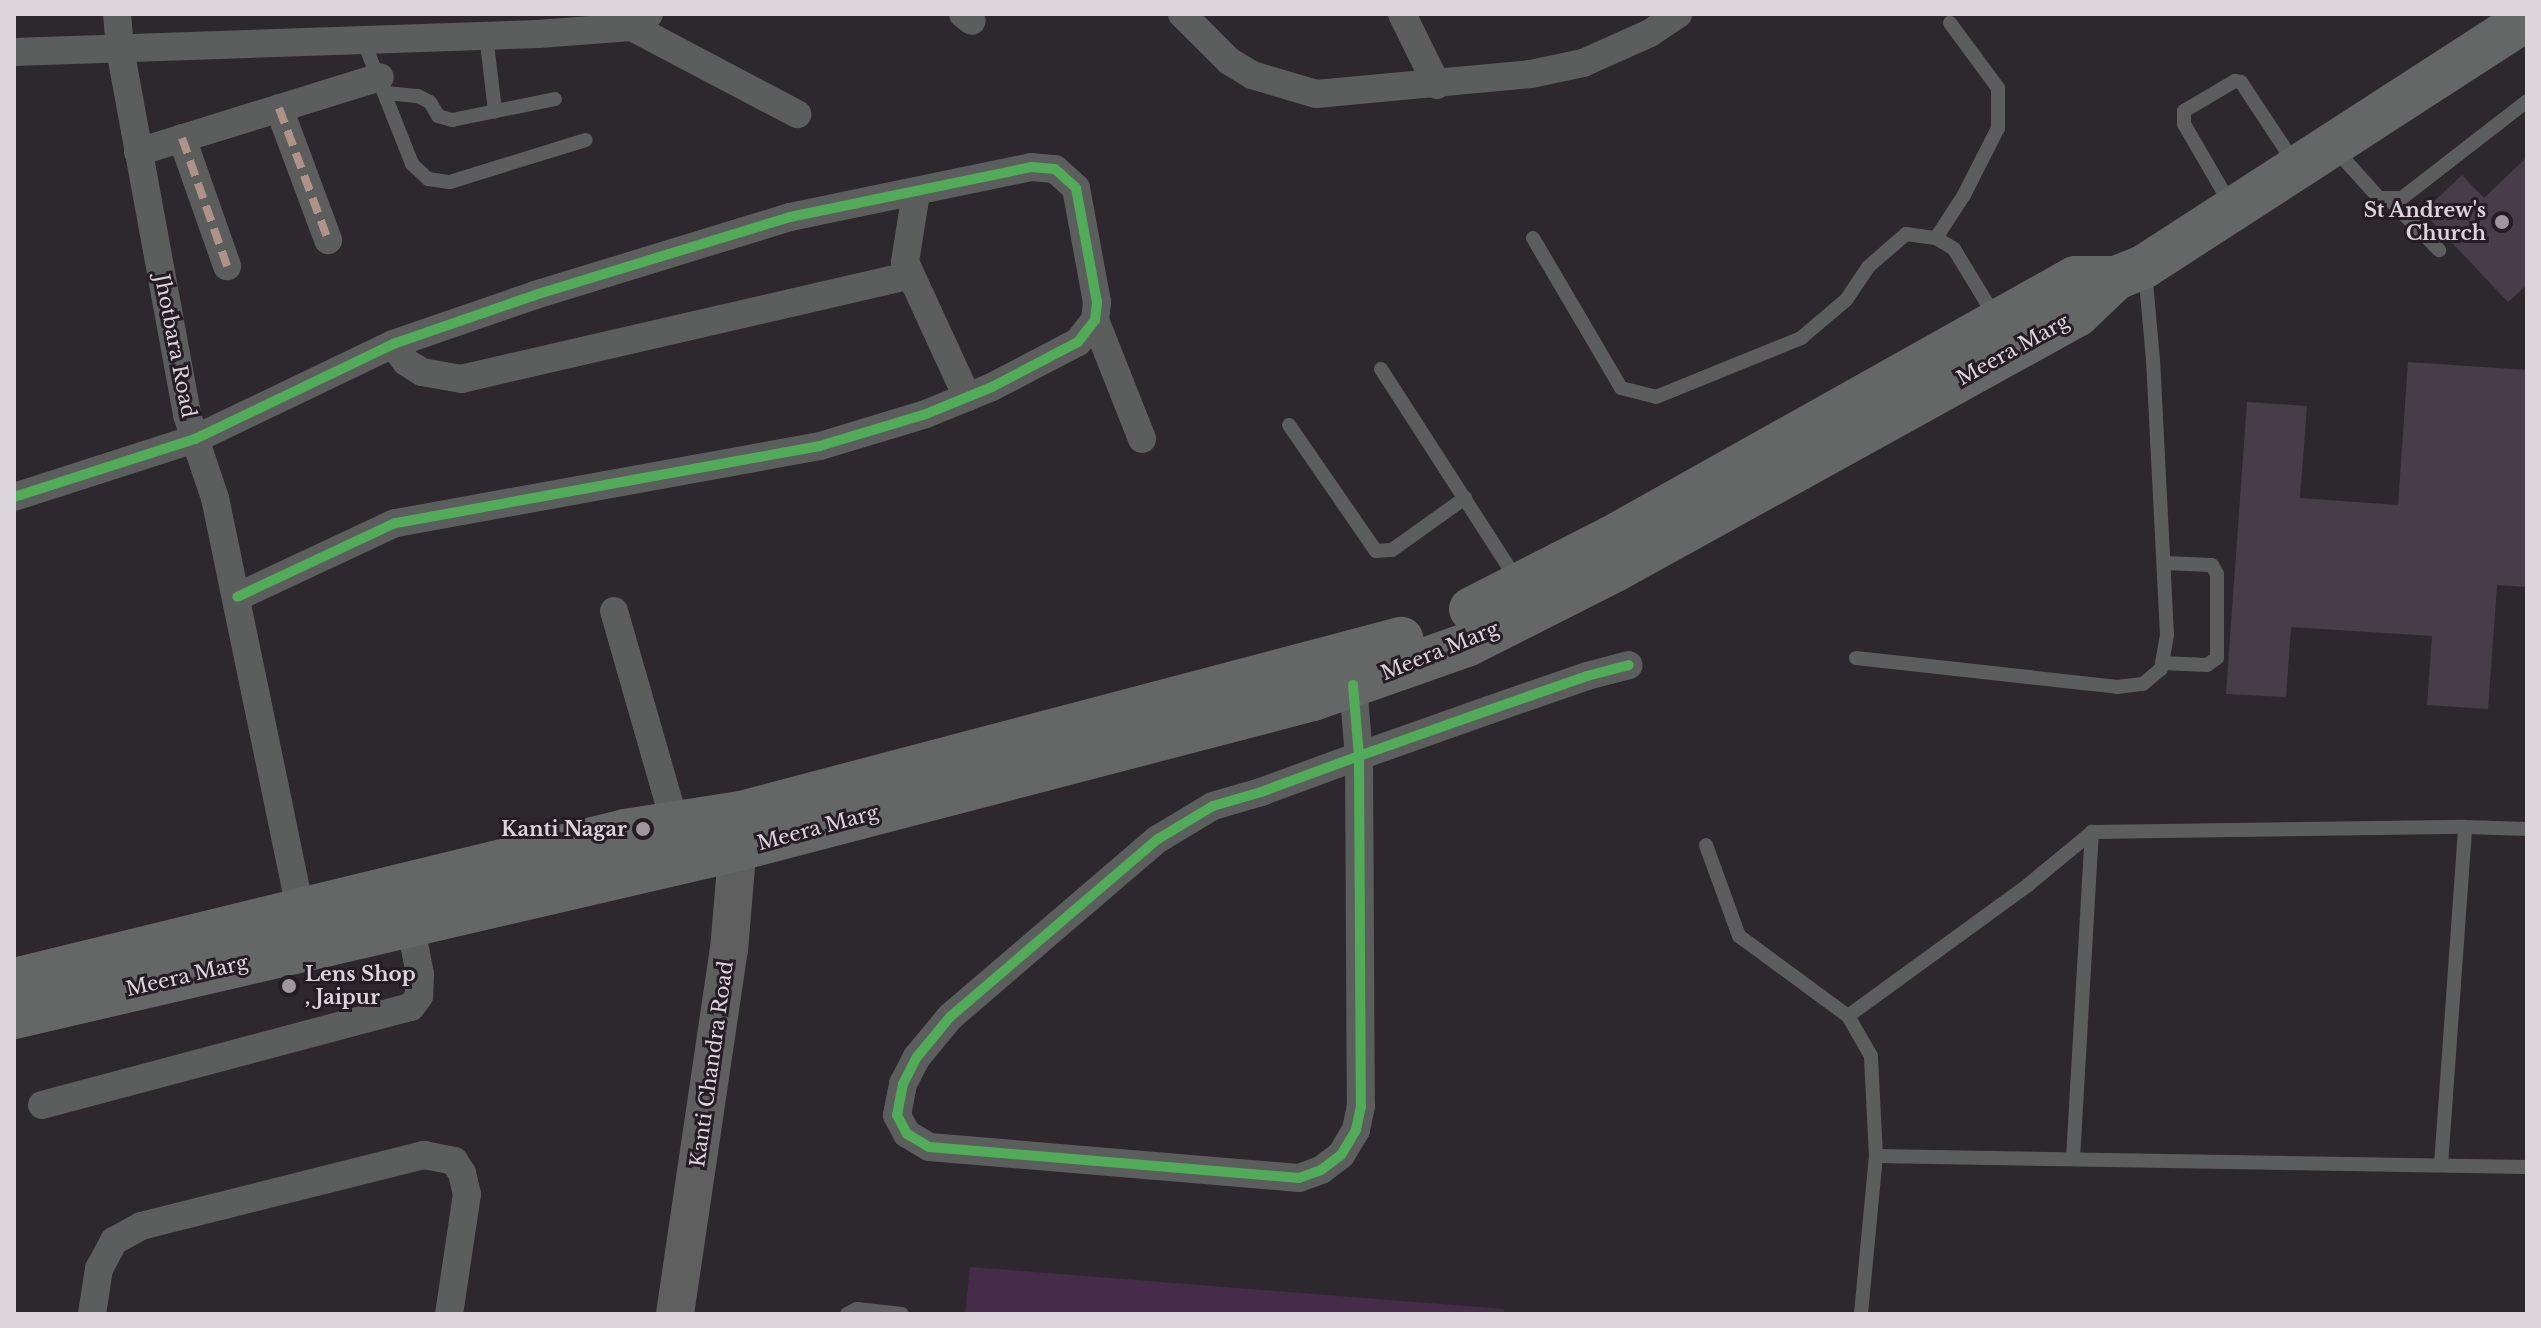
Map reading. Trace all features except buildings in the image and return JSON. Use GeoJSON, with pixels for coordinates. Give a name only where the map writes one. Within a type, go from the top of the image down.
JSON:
{"type":"FeatureCollection","features":[{"type":"Feature","properties":{"kind":"main road"},"geometry":{"type":"LineString","coordinates":[[2130,272],[2527,19]]}},
{"type":"Feature","properties":{"kind":"main road","name":"Meera Marg"},"geometry":{"type":"LineString","coordinates":[[14,1017],[410,924],[739,831],[1097,717],[1354,653],[1427,631],[1611,538],[2075,278],[2130,272]]}},
{"type":"Feature","properties":{"kind":"main road","name":"Meera Marg"},"geometry":{"type":"LineString","coordinates":[[14,980],[625,831],[675,824],[739,831],[1313,699],[1469,644],[1615,570],[2077,315],[2130,272]]}},
{"type":"Feature","properties":{"kind":"street","name":"Jhotbara Road"},"geometry":{"type":"LineString","coordinates":[[117,14],[120,49],[187,415],[215,498],[300,909]]}},
{"type":"Feature","properties":{"kind":"street"},"geometry":{"type":"LineString","coordinates":[[1182,14],[1229,61],[1252,75],[1316,94],[1437,85],[1531,74],[1583,63],[1650,33],[1678,14]]}},
{"type":"Feature","properties":{"kind":"street"},"geometry":{"type":"LineString","coordinates":[[1402,14],[1437,85]]}},
{"type":"Feature","properties":{"kind":"street"},"geometry":{"type":"LineString","coordinates":[[14,52],[486,35],[641,21],[797,114]]}},
{"type":"Feature","properties":{"kind":"street"},"geometry":{"type":"LineString","coordinates":[[138,152],[279,108],[383,85]]}},
{"type":"Feature","properties":{"kind":"street"},"geometry":{"type":"LineString","coordinates":[[279,108],[328,240]]}},
{"type":"Feature","properties":{"kind":"street"},"geometry":{"type":"LineString","coordinates":[[182,138],[227,266]]}},
{"type":"Feature","properties":{"kind":"street"},"geometry":{"type":"LineString","coordinates":[[14,497],[195,439],[393,344],[535,295],[790,217],[1031,167],[1055,169],[1076,188],[1097,302],[1095,320],[1142,439]]}},
{"type":"Feature","properties":{"kind":"street"},"geometry":{"type":"LineString","coordinates":[[916,193],[905,262],[967,397]]}},
{"type":"Feature","properties":{"kind":"street"},"geometry":{"type":"LineString","coordinates":[[393,344],[406,362],[422,372],[461,379],[910,275]]}},
{"type":"Feature","properties":{"kind":"street"},"geometry":{"type":"LineString","coordinates":[[237,597],[395,523],[820,446],[926,414],[1078,342],[1095,320]]}},
{"type":"Feature","properties":{"kind":"street"},"geometry":{"type":"LineString","coordinates":[[614,611],[675,824]]}},
{"type":"Feature","properties":{"kind":"street"},"geometry":{"type":"LineString","coordinates":[[1353,685],[1359,756],[1361,1106],[1356,1130],[1341,1155],[1321,1170],[1299,1178],[929,1147],[907,1134],[897,1115],[903,1084],[917,1057],[950,1017],[1158,839],[1213,806],[1359,756],[1587,676],[1629,665]]}},
{"type":"Feature","properties":{"kind":"street","name":"Kanti Chandra Road"},"geometry":{"type":"LineString","coordinates":[[675,1314],[729,950],[739,831]]}},
{"type":"Feature","properties":{"kind":"street"},"geometry":{"type":"LineString","coordinates":[[42,1105],[411,1007],[419,996],[420,974],[410,924]]}},
{"type":"Feature","properties":{"kind":"street"},"geometry":{"type":"LineString","coordinates":[[92,1314],[99,1269],[114,1241],[141,1226],[424,1155],[454,1161],[462,1173],[467,1194],[449,1314]]}},
{"type":"Feature","properties":{"kind":"lane"},"geometry":{"type":"LineString","coordinates":[[1936,238],[1964,195],[1998,128],[1998,88],[1950,23]]}},
{"type":"Feature","properties":{"kind":"lane"},"geometry":{"type":"LineString","coordinates":[[486,35],[495,111]]}},
{"type":"Feature","properties":{"kind":"lane"},"geometry":{"type":"LineString","coordinates":[[363,40],[412,164],[428,179],[450,182],[586,140]]}},
{"type":"Feature","properties":{"kind":"lane"},"geometry":{"type":"LineString","coordinates":[[2233,209],[2184,124],[2184,111],[2235,81],[2241,82],[2314,156],[2379,198],[2391,201],[2402,198],[2527,101]]}},
{"type":"Feature","properties":{"kind":"lane"},"geometry":{"type":"LineString","coordinates":[[383,85],[430,102],[438,116],[452,120],[555,99]]}},
{"type":"Feature","properties":{"kind":"lane"},"geometry":{"type":"LineString","coordinates":[[2391,201],[2439,250]]}},
{"type":"Feature","properties":{"kind":"lane"},"geometry":{"type":"LineString","coordinates":[[1533,238],[1621,388],[1656,397],[1801,338],[1846,300],[1868,267],[1906,234],[1936,238],[1954,249],[1998,321]]}},
{"type":"Feature","properties":{"kind":"lane"},"geometry":{"type":"LineString","coordinates":[[1856,658],[2117,687],[2143,684],[2161,669],[2167,635],[2164,563],[2130,272]]}},
{"type":"Feature","properties":{"kind":"lane"},"geometry":{"type":"LineString","coordinates":[[1381,369],[1519,584]]}},
{"type":"Feature","properties":{"kind":"lane"},"geometry":{"type":"LineString","coordinates":[[1289,425],[1376,551],[1392,550],[1465,498]]}},
{"type":"Feature","properties":{"kind":"lane"},"geometry":{"type":"LineString","coordinates":[[2162,663],[2207,665],[2217,658],[2217,574],[2212,565],[2164,563]]}},
{"type":"Feature","properties":{"kind":"lane"},"geometry":{"type":"LineString","coordinates":[[2441,1165],[2465,827]]}},
{"type":"Feature","properties":{"kind":"lane"},"geometry":{"type":"LineString","coordinates":[[1848,1016],[2028,885],[2092,832],[2465,827],[2527,829]]}},
{"type":"Feature","properties":{"kind":"lane"},"geometry":{"type":"LineString","coordinates":[[2073,1159],[2092,832]]}},
{"type":"Feature","properties":{"kind":"lane"},"geometry":{"type":"LineString","coordinates":[[1706,845],[1739,936],[1848,1016],[1871,1056],[1876,1156],[1861,1314]]}},
{"type":"Feature","properties":{"kind":"lane"},"geometry":{"type":"LineString","coordinates":[[1876,1156],[2527,1167]]}},
{"type":"Feature","properties":{"kind":"lane"},"geometry":{"type":"LineString","coordinates":[[847,1314],[857,1309],[902,1314]]}},
{"type":"Feature","properties":{"kind":"shaded area"},"geometry":{"type":"Polygon","coordinates":[[[970,1267],[1504,1309],[1504,1314],[965,1314],[970,1267]]]}},
{"type":"Feature","properties":{"kind":"marked path"},"geometry":{"type":"LineString","coordinates":[[279,108],[328,240]]}},
{"type":"Feature","properties":{"kind":"marked path"},"geometry":{"type":"LineString","coordinates":[[182,138],[227,266]]}},
{"type":"Feature","properties":{"kind":"cycle path"},"geometry":{"type":"LineString","coordinates":[[14,497],[195,439],[393,344],[535,295],[790,217],[1031,167],[1055,169],[1076,188],[1097,302],[1095,320],[1078,342],[992,387],[926,414],[820,446],[395,523],[237,597]]}},
{"type":"Feature","properties":{"kind":"cycle path"},"geometry":{"type":"LineString","coordinates":[[1353,685],[1359,756],[1361,1106],[1356,1130],[1341,1155],[1321,1170],[1299,1178],[929,1147],[907,1134],[897,1115],[903,1084],[917,1057],[950,1017],[1158,839],[1213,806],[1261,792],[1359,756],[1587,676],[1629,665]]}},
{"type":"Feature","properties":{"kind":"place","name":"St Andrew's Church"},"geometry":{"type":"Point","coordinates":[2502,222]}},
{"type":"Feature","properties":{"kind":"place","name":"Kanti Nagar"},"geometry":{"type":"Point","coordinates":[643,829]}},
{"type":"Feature","properties":{"kind":"place","name":"Lens Shop , Jaipur"},"geometry":{"type":"Point","coordinates":[289,986]}}]}
